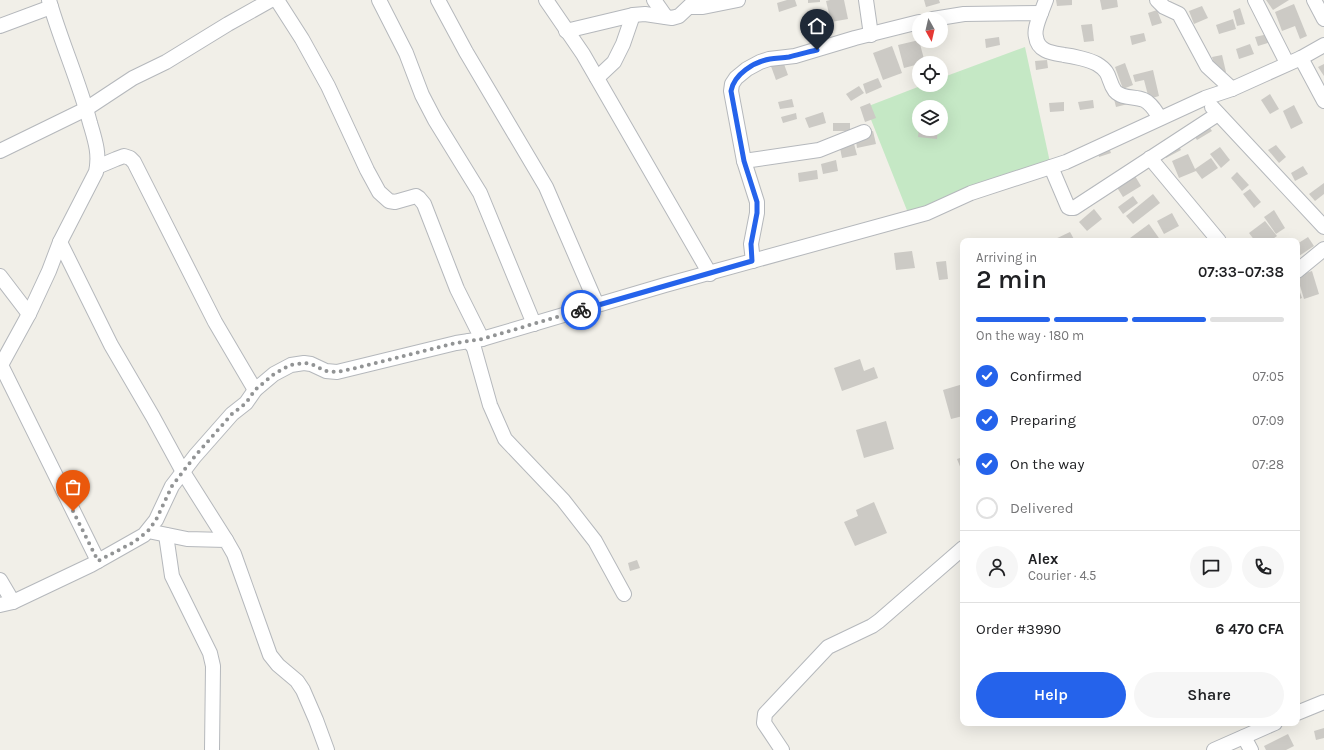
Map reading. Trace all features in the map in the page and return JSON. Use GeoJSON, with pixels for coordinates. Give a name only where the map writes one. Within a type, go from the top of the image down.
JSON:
{"type":"FeatureCollection","features":[{"type":"Feature","properties":{"kind":"street"},"geometry":{"type":"LineString","coordinates":[[0,151],[86,109],[133,78],[166,62],[271,0]]}},
{"type":"Feature","properties":{"kind":"street"},"geometry":{"type":"LineString","coordinates":[[277,0],[302,39],[328,86],[366,170],[379,192],[389,201],[395,202],[416,196],[424,204],[476,340],[474,348],[490,406],[504,438],[562,500],[595,540],[624,594]]}},
{"type":"Feature","properties":{"kind":"street"},"geometry":{"type":"LineString","coordinates":[[379,0],[406,53],[422,95],[435,120],[480,193],[534,324]]}},
{"type":"Feature","properties":{"kind":"street"},"geometry":{"type":"LineString","coordinates":[[438,0],[466,52],[546,187],[597,305]]}},
{"type":"Feature","properties":{"kind":"street"},"geometry":{"type":"LineString","coordinates":[[546,0],[583,54],[710,274]]}},
{"type":"Feature","properties":{"kind":"street"},"geometry":{"type":"LineString","coordinates":[[654,0],[666,17]]}},
{"type":"Feature","properties":{"kind":"street"},"geometry":{"type":"LineString","coordinates":[[566,31],[633,15],[644,14],[672,18],[679,16],[693,4],[704,7],[738,0]]}},
{"type":"Feature","properties":{"kind":"street"},"geometry":{"type":"LineString","coordinates":[[866,0],[871,34]]}},
{"type":"Feature","properties":{"kind":"street"},"geometry":{"type":"LineString","coordinates":[[1046,0],[1036,27],[1036,37],[1039,45],[1046,52],[1095,63],[1105,70],[1110,76],[1115,91],[1120,95],[1145,100],[1160,118]]}},
{"type":"Feature","properties":{"kind":"street"},"geometry":{"type":"LineString","coordinates":[[1157,0],[1164,7],[1179,14],[1207,66],[1232,89]]}},
{"type":"Feature","properties":{"kind":"street"},"geometry":{"type":"LineString","coordinates":[[1255,0],[1287,63]]}},
{"type":"Feature","properties":{"kind":"street"},"geometry":{"type":"LineString","coordinates":[[1314,0],[1324,19]]}},
{"type":"Feature","properties":{"kind":"street"},"geometry":{"type":"LineString","coordinates":[[0,26],[50,3],[86,109],[97,147],[99,159],[90,185],[81,199],[60,242],[49,271],[29,314],[0,366],[98,561]]}},
{"type":"Feature","properties":{"kind":"street"},"geometry":{"type":"LineString","coordinates":[[948,17],[964,14],[1041,13]]}},
{"type":"Feature","properties":{"kind":"street"},"geometry":{"type":"LineString","coordinates":[[597,78],[614,62],[623,44],[633,15]]}},
{"type":"Feature","properties":{"kind":"street"},"geometry":{"type":"LineString","coordinates":[[752,261],[751,244],[757,213],[757,202],[744,161],[731,91],[732,84],[736,78],[748,69],[769,59],[795,56],[912,24]]}},
{"type":"Feature","properties":{"kind":"street"},"geometry":{"type":"LineString","coordinates":[[0,580],[6,603],[98,561],[134,542],[148,531],[156,520],[172,486],[199,451],[232,414],[246,403],[255,390],[274,374],[290,365],[304,363],[311,364],[326,371],[337,372],[476,340],[752,261],[927,213],[971,193],[1066,162],[1205,98],[1232,89],[1301,58],[1324,45]]}},
{"type":"Feature","properties":{"kind":"street"},"geometry":{"type":"LineString","coordinates":[[1301,58],[1324,101]]}},
{"type":"Feature","properties":{"kind":"street"},"geometry":{"type":"LineString","coordinates":[[1205,98],[1218,114],[1324,227]]}},
{"type":"Feature","properties":{"kind":"street"},"geometry":{"type":"LineString","coordinates":[[1051,167],[1068,206],[1072,209],[1218,114]]}},
{"type":"Feature","properties":{"kind":"street"},"geometry":{"type":"LineString","coordinates":[[744,161],[819,150],[864,132]]}},
{"type":"Feature","properties":{"kind":"street"},"geometry":{"type":"LineString","coordinates":[[97,167],[124,156],[130,158],[134,162],[215,322],[255,390]]}},
{"type":"Feature","properties":{"kind":"street"},"geometry":{"type":"LineString","coordinates":[[1150,158],[1217,238]]}},
{"type":"Feature","properties":{"kind":"street"},"geometry":{"type":"LineString","coordinates":[[60,242],[111,346],[153,417],[183,472],[234,554],[270,655],[278,666],[297,681],[316,720],[327,750]]}},
{"type":"Feature","properties":{"kind":"street"},"geometry":{"type":"LineString","coordinates":[[1300,269],[1324,249]]}},
{"type":"Feature","properties":{"kind":"street"},"geometry":{"type":"LineString","coordinates":[[0,276],[29,314]]}},
{"type":"Feature","properties":{"kind":"street"},"geometry":{"type":"LineString","coordinates":[[148,531],[197,540],[226,540]]}},
{"type":"Feature","properties":{"kind":"street"},"geometry":{"type":"LineString","coordinates":[[166,535],[172,576],[210,653],[213,666],[212,750]]}},
{"type":"Feature","properties":{"kind":"street"},"geometry":{"type":"LineString","coordinates":[[782,750],[764,723],[765,714],[828,647],[872,626],[879,621],[960,551]]}},
{"type":"Feature","properties":{"kind":"street"},"geometry":{"type":"LineString","coordinates":[[1300,712],[1324,702]]}},
{"type":"Feature","properties":{"kind":"street"},"geometry":{"type":"LineString","coordinates":[[1214,750],[1269,726]]}},
{"type":"Feature","properties":{"kind":"street"},"geometry":{"type":"LineString","coordinates":[[1244,737],[1251,750]]}},
{"type":"Feature","properties":{"kind":"green space"},"geometry":{"type":"Polygon","coordinates":[[[1025,47],[1051,167],[910,218],[866,107],[912,89],[912,92],[948,92],[948,75],[1025,47]]]}},
{"type":"Feature","properties":{"kind":"building"},"geometry":{"type":"Polygon","coordinates":[[[787,0],[795,0],[797,6],[779,12],[777,3],[787,0]]]}},
{"type":"Feature","properties":{"kind":"building"},"geometry":{"type":"Polygon","coordinates":[[[808,0],[820,0],[820,2],[808,3],[808,0]]]}},
{"type":"Feature","properties":{"kind":"building"},"geometry":{"type":"Polygon","coordinates":[[[844,0],[848,19],[831,22],[826,1],[844,0]]]}},
{"type":"Feature","properties":{"kind":"building"},"geometry":{"type":"Polygon","coordinates":[[[924,0],[939,0],[940,3],[926,7],[924,0]]]}},
{"type":"Feature","properties":{"kind":"building"},"geometry":{"type":"Polygon","coordinates":[[[1056,0],[1072,0],[1072,5],[1057,6],[1056,0]]]}},
{"type":"Feature","properties":{"kind":"building"},"geometry":{"type":"Polygon","coordinates":[[[1100,0],[1117,0],[1118,7],[1102,10],[1100,0]]]}},
{"type":"Feature","properties":{"kind":"building"},"geometry":{"type":"Polygon","coordinates":[[[1266,0],[1289,0],[1273,10],[1266,0]]]}},
{"type":"Feature","properties":{"kind":"building"},"geometry":{"type":"Polygon","coordinates":[[[1294,4],[1307,36],[1300,39],[1295,26],[1282,31],[1275,12],[1294,4]]]}},
{"type":"Feature","properties":{"kind":"building"},"geometry":{"type":"Polygon","coordinates":[[[1202,6],[1208,18],[1194,24],[1189,11],[1202,6]]]}},
{"type":"Feature","properties":{"kind":"building"},"geometry":{"type":"Polygon","coordinates":[[[1240,8],[1245,24],[1237,26],[1233,11],[1240,8]]]}},
{"type":"Feature","properties":{"kind":"building"},"geometry":{"type":"Polygon","coordinates":[[[1157,10],[1162,23],[1152,26],[1148,13],[1157,10]]]}},
{"type":"Feature","properties":{"kind":"building"},"geometry":{"type":"Polygon","coordinates":[[[1233,19],[1236,29],[1219,34],[1216,25],[1233,19]]]}},
{"type":"Feature","properties":{"kind":"building"},"geometry":{"type":"Polygon","coordinates":[[[1092,24],[1094,41],[1084,42],[1081,25],[1092,24]]]}},
{"type":"Feature","properties":{"kind":"building"},"geometry":{"type":"Polygon","coordinates":[[[1144,33],[1146,41],[1132,45],[1130,36],[1144,33]]]}},
{"type":"Feature","properties":{"kind":"building"},"geometry":{"type":"Polygon","coordinates":[[[1268,34],[1271,42],[1258,46],[1255,37],[1268,34]]]}},
{"type":"Feature","properties":{"kind":"building"},"geometry":{"type":"Polygon","coordinates":[[[999,37],[1000,45],[986,48],[985,39],[999,37]]]}},
{"type":"Feature","properties":{"kind":"building"},"geometry":{"type":"Polygon","coordinates":[[[912,42],[912,48],[921,48],[923,56],[912,56],[912,66],[904,68],[898,45],[912,42]]]}},
{"type":"Feature","properties":{"kind":"building"},"geometry":{"type":"Polygon","coordinates":[[[1250,44],[1254,54],[1239,59],[1236,49],[1250,44]]]}},
{"type":"Feature","properties":{"kind":"building"},"geometry":{"type":"Polygon","coordinates":[[[892,46],[902,73],[883,80],[873,53],[892,46]]]}},
{"type":"Feature","properties":{"kind":"building"},"geometry":{"type":"Polygon","coordinates":[[[780,53],[788,75],[776,80],[768,58],[780,53]]]}},
{"type":"Feature","properties":{"kind":"building"},"geometry":{"type":"Polygon","coordinates":[[[1222,55],[1226,72],[1217,75],[1212,57],[1222,55]]]}},
{"type":"Feature","properties":{"kind":"building"},"geometry":{"type":"Polygon","coordinates":[[[1047,60],[1048,68],[1036,70],[1035,61],[1047,60]]]}},
{"type":"Feature","properties":{"kind":"building"},"geometry":{"type":"Polygon","coordinates":[[[1125,63],[1133,85],[1123,89],[1115,67],[1125,63]]]}},
{"type":"Feature","properties":{"kind":"building"},"geometry":{"type":"Polygon","coordinates":[[[1324,64],[1324,76],[1318,67],[1324,64]]]}},
{"type":"Feature","properties":{"kind":"building"},"geometry":{"type":"Polygon","coordinates":[[[1153,70],[1159,96],[1149,99],[1144,80],[1135,82],[1133,75],[1153,70]]]}},
{"type":"Feature","properties":{"kind":"building"},"geometry":{"type":"Polygon","coordinates":[[[878,78],[882,87],[866,94],[863,84],[878,78]]]}},
{"type":"Feature","properties":{"kind":"building"},"geometry":{"type":"Polygon","coordinates":[[[859,86],[864,93],[851,101],[846,94],[859,86]]]}},
{"type":"Feature","properties":{"kind":"building"},"geometry":{"type":"Polygon","coordinates":[[[1270,94],[1279,109],[1270,114],[1261,100],[1270,94]]]}},
{"type":"Feature","properties":{"kind":"building"},"geometry":{"type":"Polygon","coordinates":[[[792,99],[794,107],[780,109],[778,102],[792,99]]]}},
{"type":"Feature","properties":{"kind":"building"},"geometry":{"type":"Polygon","coordinates":[[[1114,99],[1132,103],[1116,107],[1114,99]]]}},
{"type":"Feature","properties":{"kind":"building"},"geometry":{"type":"Polygon","coordinates":[[[1093,100],[1094,108],[1080,110],[1078,102],[1093,100]]]}},
{"type":"Feature","properties":{"kind":"building"},"geometry":{"type":"Polygon","coordinates":[[[1064,102],[1064,111],[1050,112],[1049,103],[1064,102]]]}},
{"type":"Feature","properties":{"kind":"building"},"geometry":{"type":"Polygon","coordinates":[[[870,103],[876,118],[865,122],[860,107],[870,103]]]}},
{"type":"Feature","properties":{"kind":"building"},"geometry":{"type":"Polygon","coordinates":[[[1294,105],[1303,123],[1291,129],[1283,111],[1294,105]]]}},
{"type":"Feature","properties":{"kind":"building"},"geometry":{"type":"Polygon","coordinates":[[[823,112],[826,123],[809,128],[805,118],[823,112]]]}},
{"type":"Feature","properties":{"kind":"building"},"geometry":{"type":"Polygon","coordinates":[[[796,113],[797,119],[783,123],[781,117],[796,113]]]}},
{"type":"Feature","properties":{"kind":"building"},"geometry":{"type":"Polygon","coordinates":[[[1206,122],[1212,131],[1197,140],[1191,131],[1206,122]]]}},
{"type":"Feature","properties":{"kind":"building"},"geometry":{"type":"Polygon","coordinates":[[[833,123],[850,123],[850,131],[833,131],[833,123]]]}},
{"type":"Feature","properties":{"kind":"building"},"geometry":{"type":"Polygon","coordinates":[[[873,131],[876,144],[857,148],[855,135],[873,131]]]}},
{"type":"Feature","properties":{"kind":"building"},"geometry":{"type":"Polygon","coordinates":[[[918,136],[937,136],[937,139],[918,136]]]}},
{"type":"Feature","properties":{"kind":"building"},"geometry":{"type":"Polygon","coordinates":[[[853,140],[857,155],[842,158],[839,143],[853,140]]]}},
{"type":"Feature","properties":{"kind":"building"},"geometry":{"type":"Polygon","coordinates":[[[1177,142],[1181,150],[1166,158],[1161,150],[1177,142]]]}},
{"type":"Feature","properties":{"kind":"building"},"geometry":{"type":"Polygon","coordinates":[[[1108,145],[1111,153],[1099,157],[1097,149],[1108,145]]]}},
{"type":"Feature","properties":{"kind":"building"},"geometry":{"type":"Polygon","coordinates":[[[1276,145],[1286,157],[1279,163],[1268,150],[1276,145]]]}},
{"type":"Feature","properties":{"kind":"building"},"geometry":{"type":"Polygon","coordinates":[[[1220,147],[1230,160],[1221,168],[1210,154],[1220,147]]]}},
{"type":"Feature","properties":{"kind":"building"},"geometry":{"type":"Polygon","coordinates":[[[1188,154],[1195,169],[1211,158],[1218,168],[1202,179],[1196,171],[1179,178],[1172,161],[1188,154]]]}},
{"type":"Feature","properties":{"kind":"building"},"geometry":{"type":"Polygon","coordinates":[[[836,160],[838,171],[823,174],[821,164],[836,160]]]}},
{"type":"Feature","properties":{"kind":"building"},"geometry":{"type":"Polygon","coordinates":[[[1303,166],[1308,174],[1295,181],[1291,173],[1303,166]]]}},
{"type":"Feature","properties":{"kind":"building"},"geometry":{"type":"Polygon","coordinates":[[[817,170],[818,179],[799,182],[798,173],[817,170]]]}},
{"type":"Feature","properties":{"kind":"building"},"geometry":{"type":"Polygon","coordinates":[[[1132,171],[1141,186],[1123,197],[1113,181],[1132,171]]]}},
{"type":"Feature","properties":{"kind":"building"},"geometry":{"type":"Polygon","coordinates":[[[1237,172],[1249,185],[1242,191],[1231,178],[1237,172]]]}},
{"type":"Feature","properties":{"kind":"building"},"geometry":{"type":"Polygon","coordinates":[[[1324,183],[1324,194],[1315,201],[1309,194],[1324,183]]]}},
{"type":"Feature","properties":{"kind":"building"},"geometry":{"type":"Polygon","coordinates":[[[1250,189],[1261,202],[1254,208],[1243,194],[1250,189]]]}},
{"type":"Feature","properties":{"kind":"building"},"geometry":{"type":"Polygon","coordinates":[[[1153,194],[1160,203],[1133,224],[1126,216],[1153,194]]]}},
{"type":"Feature","properties":{"kind":"building"},"geometry":{"type":"Polygon","coordinates":[[[1133,196],[1138,203],[1123,214],[1118,207],[1133,196]]]}},
{"type":"Feature","properties":{"kind":"building"},"geometry":{"type":"Polygon","coordinates":[[[1094,209],[1102,219],[1087,231],[1079,222],[1094,209]]]}},
{"type":"Feature","properties":{"kind":"building"},"geometry":{"type":"Polygon","coordinates":[[[1274,210],[1285,228],[1276,234],[1264,217],[1274,210]]]}},
{"type":"Feature","properties":{"kind":"building"},"geometry":{"type":"Polygon","coordinates":[[[1172,213],[1179,226],[1164,234],[1157,221],[1172,213]]]}},
{"type":"Feature","properties":{"kind":"building"},"geometry":{"type":"Polygon","coordinates":[[[1265,221],[1277,236],[1274,238],[1253,238],[1249,233],[1265,221]]]}},
{"type":"Feature","properties":{"kind":"building"},"geometry":{"type":"Polygon","coordinates":[[[1149,224],[1159,238],[1130,238],[1149,224]]]}},
{"type":"Feature","properties":{"kind":"building"},"geometry":{"type":"Polygon","coordinates":[[[1070,232],[1073,238],[1057,238],[1070,232]]]}},
{"type":"Feature","properties":{"kind":"building"},"geometry":{"type":"Polygon","coordinates":[[[1308,237],[1314,246],[1300,255],[1300,242],[1308,237]]]}},
{"type":"Feature","properties":{"kind":"building"},"geometry":{"type":"Polygon","coordinates":[[[912,251],[915,268],[896,270],[894,253],[912,251]]]}},
{"type":"Feature","properties":{"kind":"building"},"geometry":{"type":"Polygon","coordinates":[[[946,261],[948,279],[939,280],[936,262],[946,261]]]}},
{"type":"Feature","properties":{"kind":"building"},"geometry":{"type":"Polygon","coordinates":[[[1312,271],[1319,294],[1304,299],[1300,286],[1300,275],[1312,271]]]}},
{"type":"Feature","properties":{"kind":"building"},"geometry":{"type":"Polygon","coordinates":[[[860,359],[864,371],[874,367],[878,378],[842,391],[834,368],[860,359]]]}},
{"type":"Feature","properties":{"kind":"building"},"geometry":{"type":"Polygon","coordinates":[[[960,385],[960,417],[951,419],[943,390],[960,385]]]}},
{"type":"Feature","properties":{"kind":"building"},"geometry":{"type":"Polygon","coordinates":[[[886,421],[894,449],[864,458],[856,430],[886,421]]]}},
{"type":"Feature","properties":{"kind":"building"},"geometry":{"type":"Polygon","coordinates":[[[960,458],[960,466],[957,459],[960,458]]]}},
{"type":"Feature","properties":{"kind":"building"},"geometry":{"type":"Polygon","coordinates":[[[874,502],[887,533],[855,546],[844,522],[858,516],[856,510],[874,502]]]}},
{"type":"Feature","properties":{"kind":"building"},"geometry":{"type":"Polygon","coordinates":[[[637,560],[640,568],[630,571],[628,563],[637,560]]]}},
{"type":"Feature","properties":{"kind":"building"},"geometry":{"type":"Polygon","coordinates":[[[1324,728],[1324,738],[1316,740],[1314,731],[1324,728]]]}},
{"type":"Feature","properties":{"kind":"building"},"geometry":{"type":"Polygon","coordinates":[[[1288,734],[1294,746],[1286,750],[1266,750],[1264,746],[1288,734]]]}},
{"type":"Feature","properties":{"kind":"way so far"},"geometry":{"type":"LineString","coordinates":[[73,511],[98,561],[134,542],[148,531],[156,520],[172,486],[195,456],[232,414],[246,403],[255,390],[265,380],[290,365],[304,363],[311,364],[326,371],[337,372],[456,343],[482,339],[581,310]]}},
{"type":"Feature","properties":{"kind":"route"},"geometry":{"type":"LineString","coordinates":[[581,310],[752,261],[751,244],[757,213],[757,202],[744,161],[731,91],[732,84],[736,78],[760,62],[769,59],[795,56],[817,50]]}}]}
